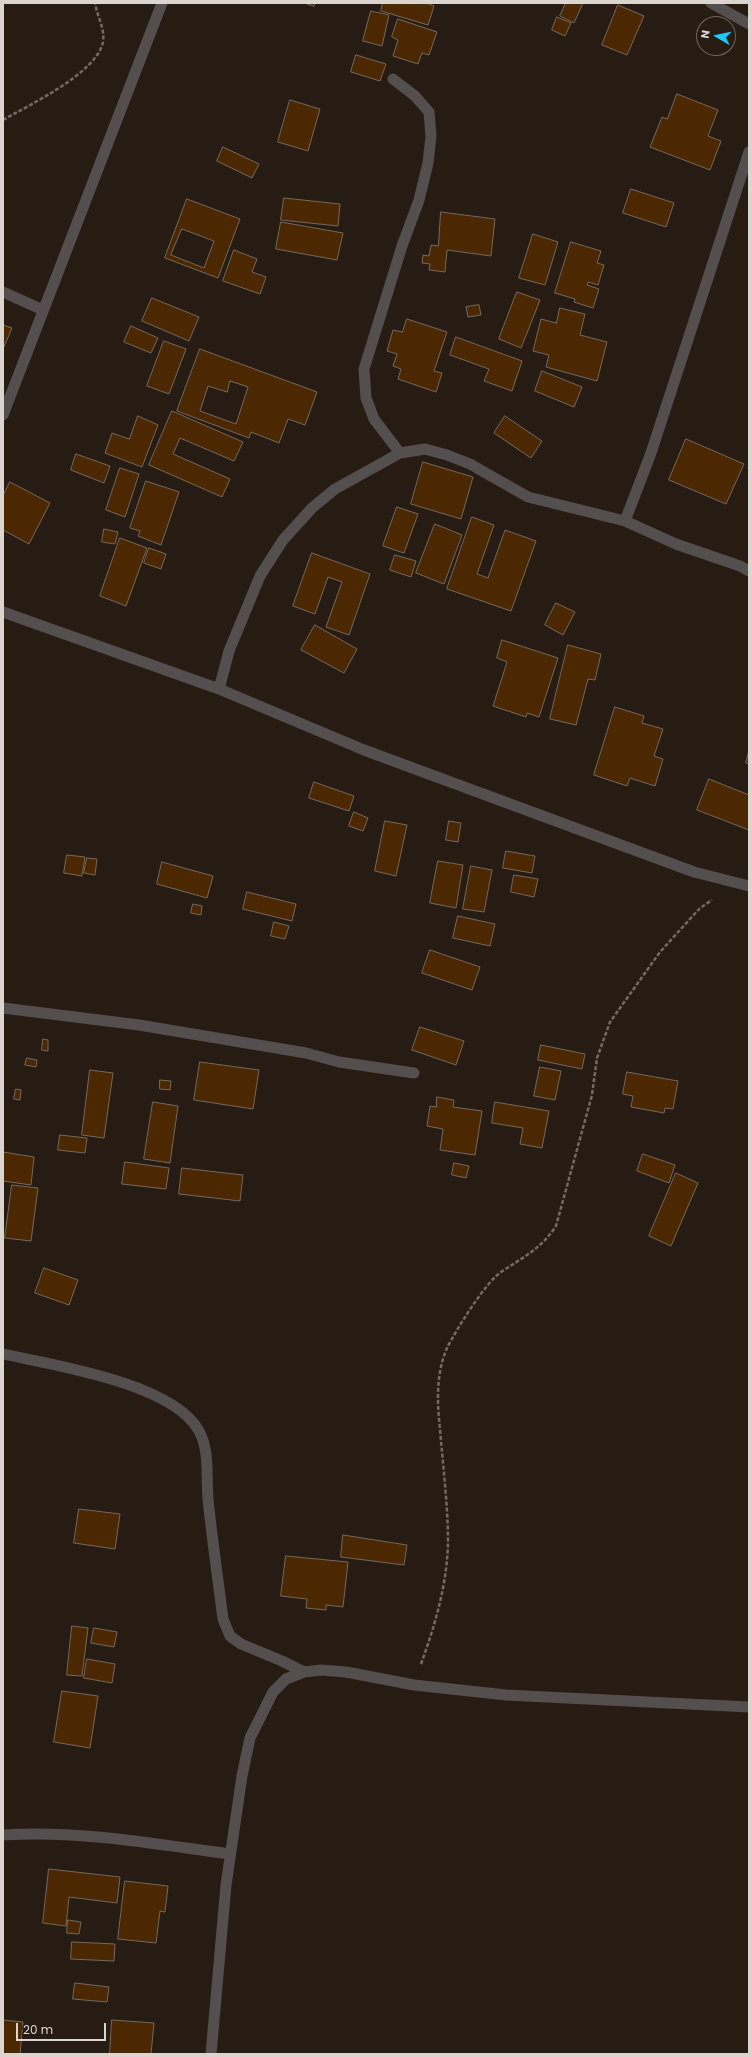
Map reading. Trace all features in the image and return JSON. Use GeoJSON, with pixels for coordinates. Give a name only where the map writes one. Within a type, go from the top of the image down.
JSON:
{"type":"FeatureCollection","features":[{"type":"Feature","properties":{"kind":"street"},"geometry":{"type":"LineString","coordinates":[[3,415],[162,3]]}},
{"type":"Feature","properties":{"kind":"street"},"geometry":{"type":"LineString","coordinates":[[710,3],[749,24]]}},
{"type":"Feature","properties":{"kind":"street"},"geometry":{"type":"LineString","coordinates":[[393,79],[415,96],[429,112],[431,136],[428,163],[419,200],[402,246],[364,370],[366,398],[374,419],[400,453]]}},
{"type":"Feature","properties":{"kind":"street"},"geometry":{"type":"LineString","coordinates":[[625,521],[651,452],[749,152]]}},
{"type":"Feature","properties":{"kind":"street"},"geometry":{"type":"LineString","coordinates":[[3,292],[43,310]]}},
{"type":"Feature","properties":{"kind":"street"},"geometry":{"type":"LineString","coordinates":[[219,689],[229,651],[260,576],[283,540],[312,508],[335,489],[400,453],[425,449],[447,455],[476,467],[528,497],[625,521],[676,544],[740,566],[749,571]]}},
{"type":"Feature","properties":{"kind":"street"},"geometry":{"type":"LineString","coordinates":[[3,612],[219,689],[364,750],[694,872],[749,886]]}},
{"type":"Feature","properties":{"kind":"street"},"geometry":{"type":"LineString","coordinates":[[3,1008],[139,1025],[306,1053],[339,1062],[414,1073]]}},
{"type":"Feature","properties":{"kind":"street"},"geometry":{"type":"LineString","coordinates":[[3,1354],[120,1380],[158,1397],[186,1415],[198,1429],[204,1444],[208,1498],[223,1619],[230,1636],[241,1644],[282,1660],[304,1672]]}},
{"type":"Feature","properties":{"kind":"street"},"geometry":{"type":"LineString","coordinates":[[211,2054],[230,1854],[250,1738],[273,1692],[286,1679],[304,1672],[321,1670],[346,1672],[414,1686],[506,1695],[749,1707]]}},
{"type":"Feature","properties":{"kind":"street"},"geometry":{"type":"LineString","coordinates":[[3,1835],[62,1834],[126,1840],[230,1854]]}},
{"type":"Feature","properties":{"kind":"path"},"geometry":{"type":"LineString","coordinates":[[3,120],[55,91],[86,68],[96,56],[103,42],[102,26],[95,3]]}},
{"type":"Feature","properties":{"kind":"path"},"geometry":{"type":"LineString","coordinates":[[414,1686],[436,1620],[444,1581],[448,1544],[438,1415],[442,1360],[454,1336],[486,1286],[501,1272],[533,1252],[547,1240],[556,1226],[592,1095],[597,1058],[610,1022],[660,952],[700,908],[737,882]]}},
{"type":"Feature","properties":{"kind":"building"},"geometry":{"type":"Polygon","coordinates":[[[305,3],[315,3],[314,6],[305,3]]]}},
{"type":"Feature","properties":{"kind":"building"},"geometry":{"type":"Polygon","coordinates":[[[383,3],[426,3],[434,6],[428,25],[381,11],[383,3]]]}},
{"type":"Feature","properties":{"kind":"building"},"geometry":{"type":"Polygon","coordinates":[[[566,3],[583,3],[574,23],[560,16],[566,3]]]}},
{"type":"Feature","properties":{"kind":"building"},"geometry":{"type":"Polygon","coordinates":[[[618,5],[644,16],[627,55],[602,45],[618,5]]]}},
{"type":"Feature","properties":{"kind":"building"},"geometry":{"type":"Polygon","coordinates":[[[371,11],[389,15],[382,46],[363,41],[371,11]]]}},
{"type":"Feature","properties":{"kind":"building"},"geometry":{"type":"Polygon","coordinates":[[[557,17],[571,23],[565,36],[552,30],[557,17]]]}},
{"type":"Feature","properties":{"kind":"building"},"geometry":{"type":"Polygon","coordinates":[[[398,19],[437,32],[429,55],[422,53],[418,64],[393,56],[398,40],[392,37],[398,19]]]}},
{"type":"Feature","properties":{"kind":"building"},"geometry":{"type":"Polygon","coordinates":[[[356,55],[386,64],[380,81],[351,72],[356,55]]]}},
{"type":"Feature","properties":{"kind":"building"},"geometry":{"type":"Polygon","coordinates":[[[677,94],[718,110],[708,136],[721,141],[710,170],[650,147],[662,117],[667,119],[677,94]]]}},
{"type":"Feature","properties":{"kind":"building"},"geometry":{"type":"Polygon","coordinates":[[[290,100],[320,109],[308,151],[278,142],[290,100]]]}},
{"type":"Feature","properties":{"kind":"building"},"geometry":{"type":"Polygon","coordinates":[[[223,147],[259,164],[252,178],[217,161],[223,147]]]}},
{"type":"Feature","properties":{"kind":"building"},"geometry":{"type":"Polygon","coordinates":[[[631,189],[674,203],[666,227],[623,213],[631,189]]]}},
{"type":"Feature","properties":{"kind":"building"},"geometry":{"type":"Polygon","coordinates":[[[284,198],[340,204],[338,226],[281,220],[284,198]]]}},
{"type":"Feature","properties":{"kind":"building"},"geometry":{"type":"Polygon","coordinates":[[[187,199],[240,219],[218,278],[165,258],[187,199]],[[182,229],[171,255],[204,268],[214,241],[182,229]]]}},
{"type":"Feature","properties":{"kind":"building"},"geometry":{"type":"Polygon","coordinates":[[[441,212],[495,219],[491,256],[447,250],[445,272],[429,270],[430,264],[422,263],[423,255],[429,256],[431,245],[438,246],[441,212]]]}},
{"type":"Feature","properties":{"kind":"building"},"geometry":{"type":"Polygon","coordinates":[[[281,222],[343,233],[337,260],[276,249],[281,222]]]}},
{"type":"Feature","properties":{"kind":"building"},"geometry":{"type":"Polygon","coordinates":[[[533,234],[558,242],[545,285],[519,278],[533,234]]]}},
{"type":"Feature","properties":{"kind":"building"},"geometry":{"type":"Polygon","coordinates":[[[571,242],[601,251],[597,263],[604,265],[598,285],[588,282],[587,285],[599,289],[593,308],[574,302],[575,299],[555,293],[571,242]]]}},
{"type":"Feature","properties":{"kind":"building"},"geometry":{"type":"Polygon","coordinates":[[[234,250],[257,259],[252,272],[266,277],[260,294],[223,281],[234,250]]]}},
{"type":"Feature","properties":{"kind":"building"},"geometry":{"type":"Polygon","coordinates":[[[517,292],[540,300],[521,348],[499,339],[517,292]]]}},
{"type":"Feature","properties":{"kind":"building"},"geometry":{"type":"Polygon","coordinates":[[[152,298],[199,317],[189,341],[142,321],[152,298]]]}},
{"type":"Feature","properties":{"kind":"building"},"geometry":{"type":"Polygon","coordinates":[[[479,305],[481,315],[468,317],[466,307],[479,305]]]}},
{"type":"Feature","properties":{"kind":"building"},"geometry":{"type":"Polygon","coordinates":[[[560,308],[585,314],[580,335],[607,342],[597,381],[546,367],[549,355],[533,351],[541,319],[556,323],[560,308]]]}},
{"type":"Feature","properties":{"kind":"building"},"geometry":{"type":"Polygon","coordinates":[[[407,319],[447,332],[434,371],[442,373],[436,392],[398,379],[401,369],[393,366],[397,354],[387,351],[393,330],[402,332],[407,319]]]}},
{"type":"Feature","properties":{"kind":"building"},"geometry":{"type":"Polygon","coordinates":[[[3,325],[12,328],[3,349],[3,325]]]}},
{"type":"Feature","properties":{"kind":"building"},"geometry":{"type":"Polygon","coordinates":[[[131,326],[158,338],[151,353],[124,342],[131,326]]]}},
{"type":"Feature","properties":{"kind":"building"},"geometry":{"type":"Polygon","coordinates":[[[456,337],[522,361],[512,391],[484,381],[489,369],[450,355],[456,337]]]}},
{"type":"Feature","properties":{"kind":"building"},"geometry":{"type":"Polygon","coordinates":[[[164,341],[186,349],[169,394],[147,386],[164,341]]]}},
{"type":"Feature","properties":{"kind":"building"},"geometry":{"type":"Polygon","coordinates":[[[200,349],[317,392],[305,425],[288,419],[279,443],[251,432],[249,438],[177,411],[200,349]],[[230,381],[227,392],[208,386],[200,411],[236,424],[248,387],[230,381]]]}},
{"type":"Feature","properties":{"kind":"building"},"geometry":{"type":"Polygon","coordinates":[[[542,371],[582,387],[574,407],[535,391],[542,371]]]}},
{"type":"Feature","properties":{"kind":"building"},"geometry":{"type":"Polygon","coordinates":[[[172,411],[243,442],[234,461],[180,438],[173,454],[230,479],[222,497],[149,465],[172,411]]]}},
{"type":"Feature","properties":{"kind":"building"},"geometry":{"type":"Polygon","coordinates":[[[138,416],[158,425],[142,467],[105,453],[112,433],[129,439],[138,416]]]}},
{"type":"Feature","properties":{"kind":"building"},"geometry":{"type":"Polygon","coordinates":[[[505,416],[542,441],[531,458],[494,433],[505,416]]]}},
{"type":"Feature","properties":{"kind":"building"},"geometry":{"type":"Polygon","coordinates":[[[686,439],[744,464],[726,504],[669,480],[686,439]]]}},
{"type":"Feature","properties":{"kind":"building"},"geometry":{"type":"Polygon","coordinates":[[[76,454],[110,466],[104,483],[71,470],[76,454]]]}},
{"type":"Feature","properties":{"kind":"building"},"geometry":{"type":"Polygon","coordinates":[[[423,462],[473,477],[461,519],[411,504],[423,462]]]}},
{"type":"Feature","properties":{"kind":"building"},"geometry":{"type":"Polygon","coordinates":[[[120,468],[139,474],[125,517],[106,510],[120,468]]]}},
{"type":"Feature","properties":{"kind":"building"},"geometry":{"type":"Polygon","coordinates":[[[146,481],[179,492],[161,545],[138,536],[140,531],[130,528],[146,481]]]}},
{"type":"Feature","properties":{"kind":"building"},"geometry":{"type":"Polygon","coordinates":[[[10,482],[50,503],[29,544],[3,530],[3,496],[10,482]]]}},
{"type":"Feature","properties":{"kind":"building"},"geometry":{"type":"Polygon","coordinates":[[[397,507],[418,514],[404,553],[383,546],[397,507]]]}},
{"type":"Feature","properties":{"kind":"building"},"geometry":{"type":"Polygon","coordinates":[[[472,517],[494,525],[477,574],[488,578],[505,530],[536,541],[511,611],[447,589],[472,517]]]}},
{"type":"Feature","properties":{"kind":"building"},"geometry":{"type":"Polygon","coordinates":[[[435,524],[462,535],[444,584],[416,573],[435,524]]]}},
{"type":"Feature","properties":{"kind":"building"},"geometry":{"type":"Polygon","coordinates":[[[104,529],[118,532],[115,544],[102,542],[104,529]]]}},
{"type":"Feature","properties":{"kind":"building"},"geometry":{"type":"Polygon","coordinates":[[[120,538],[147,548],[126,606],[100,596],[120,538]]]}},
{"type":"Feature","properties":{"kind":"building"},"geometry":{"type":"Polygon","coordinates":[[[149,548],[166,554],[161,569],[144,563],[149,548]]]}},
{"type":"Feature","properties":{"kind":"building"},"geometry":{"type":"Polygon","coordinates":[[[312,553],[370,574],[349,635],[326,627],[342,582],[328,577],[315,614],[293,606],[312,553]]]}},
{"type":"Feature","properties":{"kind":"building"},"geometry":{"type":"Polygon","coordinates":[[[395,555],[416,561],[411,577],[390,570],[395,555]]]}},
{"type":"Feature","properties":{"kind":"building"},"geometry":{"type":"Polygon","coordinates":[[[556,603],[575,612],[563,635],[545,625],[556,603]]]}},
{"type":"Feature","properties":{"kind":"building"},"geometry":{"type":"Polygon","coordinates":[[[315,625],[357,649],[344,673],[301,650],[315,625]]]}},
{"type":"Feature","properties":{"kind":"building"},"geometry":{"type":"Polygon","coordinates":[[[502,640],[558,658],[539,717],[527,713],[526,717],[493,706],[507,662],[497,658],[502,640]]]}},
{"type":"Feature","properties":{"kind":"building"},"geometry":{"type":"Polygon","coordinates":[[[568,645],[601,654],[595,680],[588,679],[576,725],[550,719],[568,645]]]}},
{"type":"Feature","properties":{"kind":"building"},"geometry":{"type":"Polygon","coordinates":[[[615,707],[644,716],[642,723],[663,729],[654,756],[663,759],[655,786],[630,778],[627,786],[594,775],[615,707]]]}},
{"type":"Feature","properties":{"kind":"building"},"geometry":{"type":"Polygon","coordinates":[[[749,751],[749,764],[746,763],[749,751]]]}},
{"type":"Feature","properties":{"kind":"building"},"geometry":{"type":"Polygon","coordinates":[[[709,779],[749,795],[749,830],[697,810],[709,779]]]}},
{"type":"Feature","properties":{"kind":"building"},"geometry":{"type":"Polygon","coordinates":[[[314,782],[354,796],[349,811],[309,798],[314,782]]]}},
{"type":"Feature","properties":{"kind":"building"},"geometry":{"type":"Polygon","coordinates":[[[354,812],[368,818],[363,831],[349,826],[354,812]]]}},
{"type":"Feature","properties":{"kind":"building"},"geometry":{"type":"Polygon","coordinates":[[[385,821],[407,825],[396,876],[375,871],[385,821]]]}},
{"type":"Feature","properties":{"kind":"building"},"geometry":{"type":"Polygon","coordinates":[[[449,821],[461,823],[458,842],[446,840],[449,821]]]}},
{"type":"Feature","properties":{"kind":"building"},"geometry":{"type":"Polygon","coordinates":[[[506,851],[535,856],[532,873],[503,868],[506,851]]]}},
{"type":"Feature","properties":{"kind":"building"},"geometry":{"type":"Polygon","coordinates":[[[67,855],[85,857],[82,876],[64,873],[67,855]]]}},
{"type":"Feature","properties":{"kind":"building"},"geometry":{"type":"Polygon","coordinates":[[[87,858],[97,859],[95,875],[84,873],[87,858]]]}},
{"type":"Feature","properties":{"kind":"building"},"geometry":{"type":"Polygon","coordinates":[[[438,861],[463,865],[456,908],[430,903],[438,861]]]}},
{"type":"Feature","properties":{"kind":"building"},"geometry":{"type":"Polygon","coordinates":[[[162,862],[213,876],[207,898],[157,884],[162,862]]]}},
{"type":"Feature","properties":{"kind":"building"},"geometry":{"type":"Polygon","coordinates":[[[471,866],[492,870],[484,912],[463,909],[471,866]]]}},
{"type":"Feature","properties":{"kind":"building"},"geometry":{"type":"Polygon","coordinates":[[[514,875],[538,879],[534,897],[511,892],[514,875]]]}},
{"type":"Feature","properties":{"kind":"building"},"geometry":{"type":"Polygon","coordinates":[[[247,892],[296,904],[292,921],[243,909],[247,892]]]}},
{"type":"Feature","properties":{"kind":"building"},"geometry":{"type":"Polygon","coordinates":[[[193,904],[202,906],[201,915],[191,913],[193,904]]]}},
{"type":"Feature","properties":{"kind":"building"},"geometry":{"type":"Polygon","coordinates":[[[458,916],[495,924],[490,946],[453,938],[458,916]]]}},
{"type":"Feature","properties":{"kind":"building"},"geometry":{"type":"Polygon","coordinates":[[[274,922],[289,926],[285,939],[271,936],[274,922]]]}},
{"type":"Feature","properties":{"kind":"building"},"geometry":{"type":"Polygon","coordinates":[[[430,950],[480,967],[472,990],[422,973],[430,950]]]}},
{"type":"Feature","properties":{"kind":"building"},"geometry":{"type":"Polygon","coordinates":[[[420,1027],[464,1041],[456,1065],[412,1050],[420,1027]]]}},
{"type":"Feature","properties":{"kind":"building"},"geometry":{"type":"Polygon","coordinates":[[[43,1039],[48,1040],[48,1051],[42,1050],[43,1039]]]}},
{"type":"Feature","properties":{"kind":"building"},"geometry":{"type":"Polygon","coordinates":[[[541,1045],[585,1054],[582,1069],[538,1060],[541,1045]]]}},
{"type":"Feature","properties":{"kind":"building"},"geometry":{"type":"Polygon","coordinates":[[[27,1058],[37,1060],[36,1067],[25,1065],[27,1058]]]}},
{"type":"Feature","properties":{"kind":"building"},"geometry":{"type":"Polygon","coordinates":[[[200,1062],[259,1070],[253,1109],[194,1100],[200,1062]]]}},
{"type":"Feature","properties":{"kind":"building"},"geometry":{"type":"Polygon","coordinates":[[[540,1067],[561,1071],[555,1100],[534,1096],[540,1067]]]}},
{"type":"Feature","properties":{"kind":"building"},"geometry":{"type":"Polygon","coordinates":[[[90,1070],[113,1073],[104,1138],[82,1135],[90,1070]]]}},
{"type":"Feature","properties":{"kind":"building"},"geometry":{"type":"Polygon","coordinates":[[[627,1072],[678,1081],[673,1109],[665,1108],[664,1113],[631,1107],[633,1096],[623,1094],[627,1072]]]}},
{"type":"Feature","properties":{"kind":"building"},"geometry":{"type":"Polygon","coordinates":[[[160,1080],[171,1081],[170,1090],[160,1089],[160,1080]]]}},
{"type":"Feature","properties":{"kind":"building"},"geometry":{"type":"Polygon","coordinates":[[[16,1089],[21,1090],[20,1100],[14,1099],[16,1089]]]}},
{"type":"Feature","properties":{"kind":"building"},"geometry":{"type":"Polygon","coordinates":[[[437,1097],[454,1100],[453,1107],[482,1111],[475,1155],[440,1150],[443,1129],[427,1126],[430,1106],[436,1107],[437,1097]]]}},
{"type":"Feature","properties":{"kind":"building"},"geometry":{"type":"Polygon","coordinates":[[[153,1102],[178,1106],[170,1163],[144,1159],[153,1102]]]}},
{"type":"Feature","properties":{"kind":"building"},"geometry":{"type":"Polygon","coordinates":[[[495,1102],[549,1111],[542,1148],[520,1144],[523,1128],[492,1123],[495,1102]]]}},
{"type":"Feature","properties":{"kind":"building"},"geometry":{"type":"Polygon","coordinates":[[[60,1135],[87,1138],[85,1153],[58,1150],[60,1135]]]}},
{"type":"Feature","properties":{"kind":"building"},"geometry":{"type":"Polygon","coordinates":[[[3,1152],[34,1157],[31,1185],[3,1181],[3,1152]]]}},
{"type":"Feature","properties":{"kind":"building"},"geometry":{"type":"Polygon","coordinates":[[[643,1154],[675,1165],[669,1183],[637,1171],[643,1154]]]}},
{"type":"Feature","properties":{"kind":"building"},"geometry":{"type":"Polygon","coordinates":[[[125,1162],[169,1168],[166,1189],[122,1184],[125,1162]]]}},
{"type":"Feature","properties":{"kind":"building"},"geometry":{"type":"Polygon","coordinates":[[[454,1163],[469,1166],[466,1178],[452,1175],[454,1163]]]}},
{"type":"Feature","properties":{"kind":"building"},"geometry":{"type":"Polygon","coordinates":[[[182,1168],[243,1175],[240,1201],[179,1194],[182,1168]]]}},
{"type":"Feature","properties":{"kind":"building"},"geometry":{"type":"Polygon","coordinates":[[[676,1173],[698,1183],[671,1246],[649,1236],[676,1173]]]}},
{"type":"Feature","properties":{"kind":"building"},"geometry":{"type":"Polygon","coordinates":[[[12,1185],[38,1188],[31,1241],[5,1238],[12,1185]]]}},
{"type":"Feature","properties":{"kind":"building"},"geometry":{"type":"Polygon","coordinates":[[[44,1268],[78,1280],[69,1305],[35,1293],[44,1268]]]}},
{"type":"Feature","properties":{"kind":"building"},"geometry":{"type":"Polygon","coordinates":[[[79,1509],[120,1514],[115,1549],[74,1543],[79,1509]]]}},
{"type":"Feature","properties":{"kind":"building"},"geometry":{"type":"Polygon","coordinates":[[[343,1535],[407,1545],[404,1565],[341,1557],[343,1535]]]}},
{"type":"Feature","properties":{"kind":"building"},"geometry":{"type":"Polygon","coordinates":[[[286,1556],[348,1562],[343,1607],[326,1605],[326,1610],[306,1608],[307,1599],[281,1596],[286,1556]]]}},
{"type":"Feature","properties":{"kind":"building"},"geometry":{"type":"Polygon","coordinates":[[[72,1626],[88,1628],[82,1676],[67,1675],[72,1626]]]}},
{"type":"Feature","properties":{"kind":"building"},"geometry":{"type":"Polygon","coordinates":[[[94,1628],[117,1632],[114,1647],[91,1643],[94,1628]]]}},
{"type":"Feature","properties":{"kind":"building"},"geometry":{"type":"Polygon","coordinates":[[[87,1659],[115,1664],[112,1683],[84,1678],[87,1659]]]}},
{"type":"Feature","properties":{"kind":"building"},"geometry":{"type":"Polygon","coordinates":[[[62,1691],[98,1696],[90,1748],[54,1742],[62,1691]]]}},
{"type":"Feature","properties":{"kind":"building"},"geometry":{"type":"Polygon","coordinates":[[[49,1869],[120,1877],[117,1903],[69,1897],[66,1926],[43,1923],[49,1869]]]}},
{"type":"Feature","properties":{"kind":"building"},"geometry":{"type":"Polygon","coordinates":[[[125,1881],[168,1886],[165,1912],[160,1911],[156,1943],[118,1939],[125,1881]]]}},
{"type":"Feature","properties":{"kind":"building"},"geometry":{"type":"Polygon","coordinates":[[[68,1920],[81,1922],[79,1934],[67,1933],[68,1920]]]}},
{"type":"Feature","properties":{"kind":"building"},"geometry":{"type":"Polygon","coordinates":[[[72,1942],[115,1944],[114,1961],[71,1959],[72,1942]]]}},
{"type":"Feature","properties":{"kind":"building"},"geometry":{"type":"Polygon","coordinates":[[[75,1983],[109,1987],[107,2002],[73,1999],[75,1983]]]}},
{"type":"Feature","properties":{"kind":"building"},"geometry":{"type":"Polygon","coordinates":[[[3,2020],[23,2022],[20,2054],[3,2054],[3,2020]]]}},
{"type":"Feature","properties":{"kind":"building"},"geometry":{"type":"Polygon","coordinates":[[[112,2020],[154,2023],[151,2054],[110,2054],[112,2020]]]}}]}
